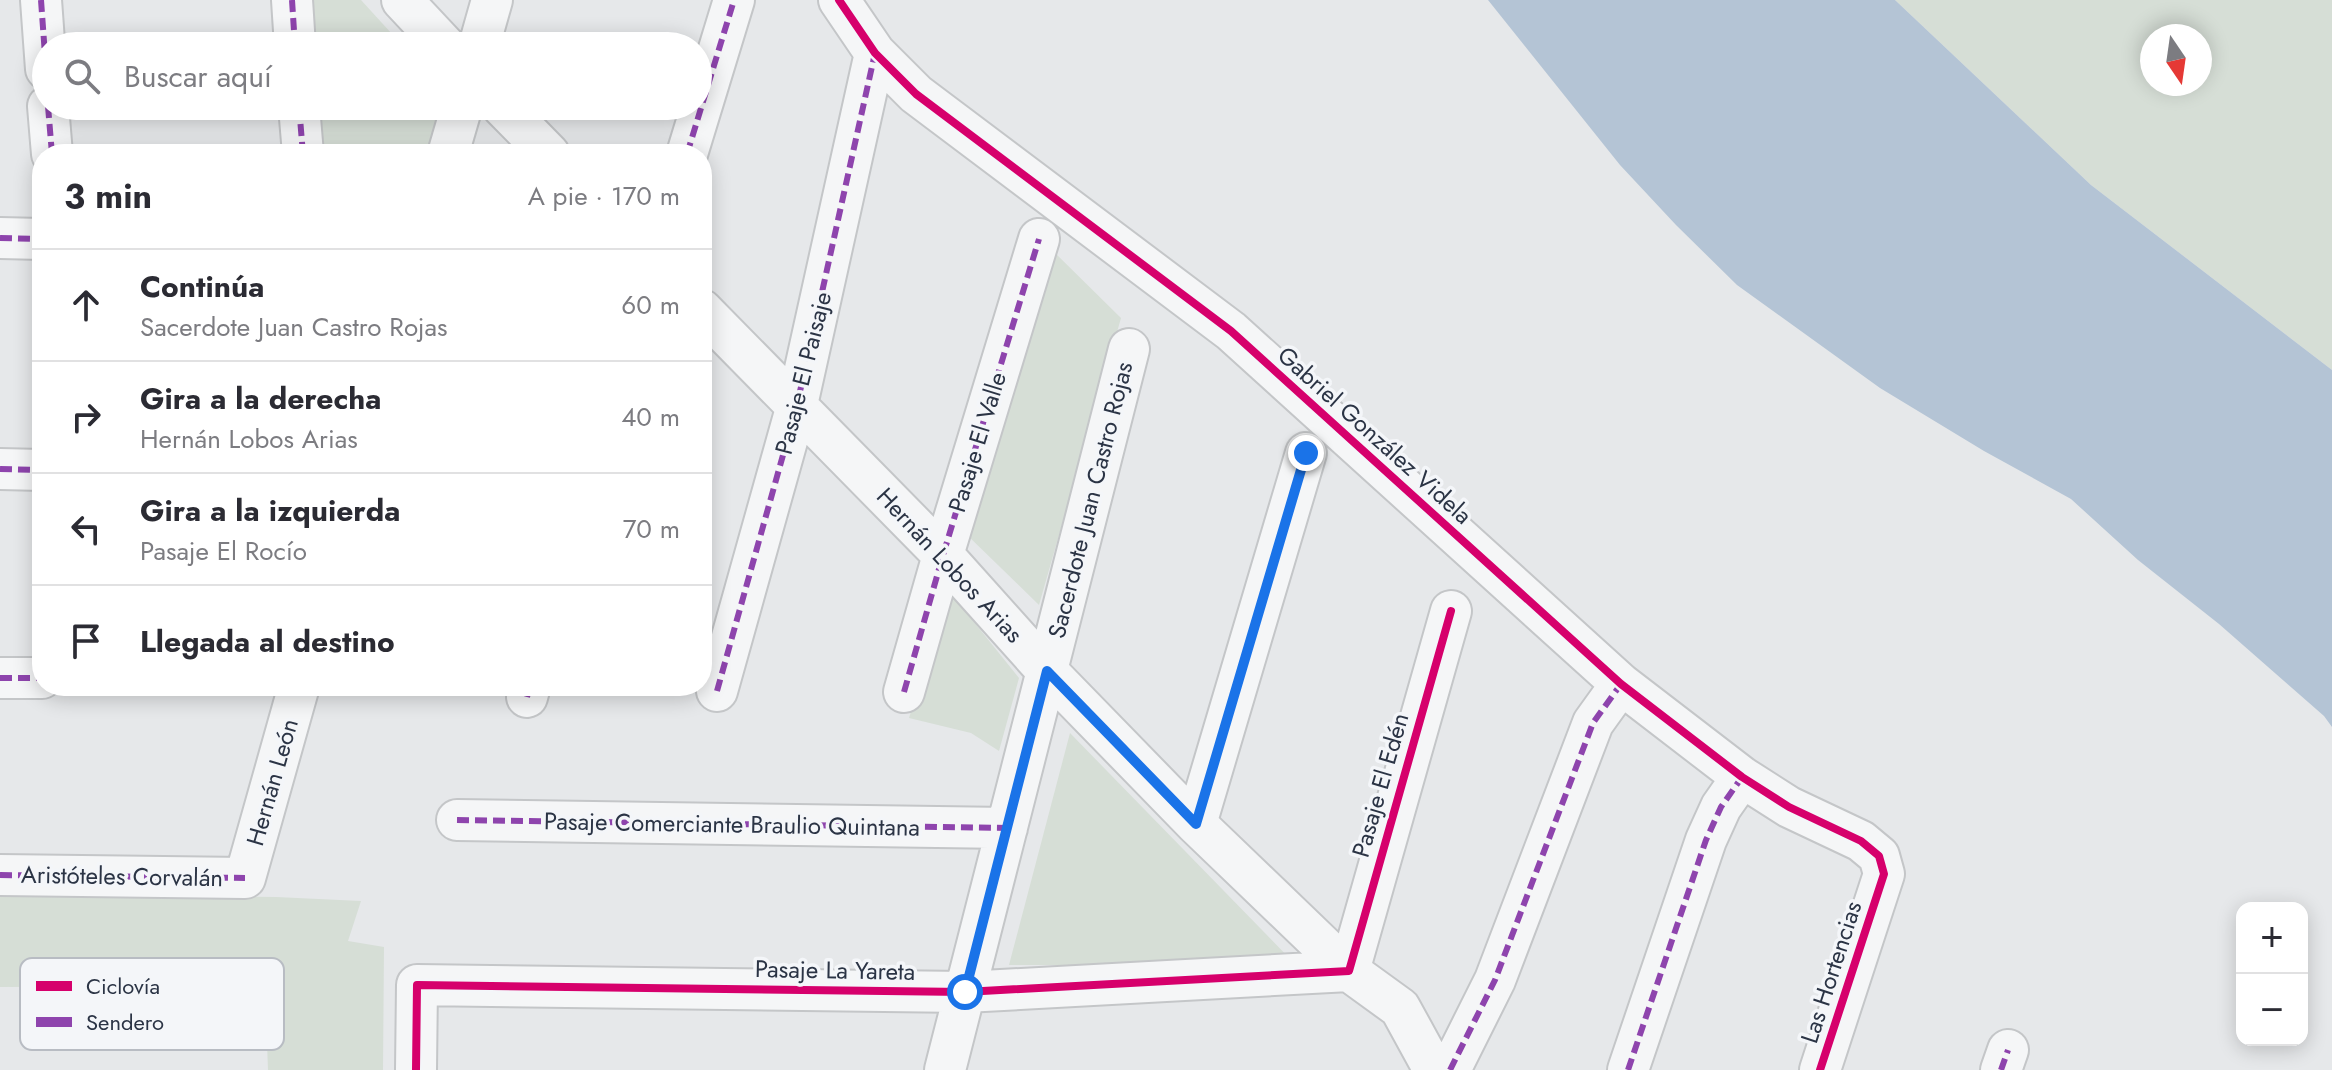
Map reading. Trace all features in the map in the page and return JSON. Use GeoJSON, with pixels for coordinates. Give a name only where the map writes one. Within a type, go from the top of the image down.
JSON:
{"type":"FeatureCollection","features":[{"type":"Feature","properties":{"kind":"street"},"geometry":{"type":"LineString","coordinates":[[41,0],[43,32]]}},
{"type":"Feature","properties":{"kind":"street"},"geometry":{"type":"LineString","coordinates":[[292,0],[294,32]]}},
{"type":"Feature","properties":{"kind":"street"},"geometry":{"type":"LineString","coordinates":[[402,0],[432,32]]}},
{"type":"Feature","properties":{"kind":"street"},"geometry":{"type":"LineString","coordinates":[[483,32],[492,0]]}},
{"type":"Feature","properties":{"kind":"street"},"geometry":{"type":"LineString","coordinates":[[712,72],[734,0]]}},
{"type":"Feature","properties":{"kind":"street","name":"Gabriel González Videla"},"geometry":{"type":"LineString","coordinates":[[839,0],[875,53],[916,94],[1231,331],[1621,684],[1742,777],[1789,807],[1861,841],[1879,856],[1884,874],[1880,886]]}},
{"type":"Feature","properties":{"kind":"street","name":"Pasaje El Paisaje"},"geometry":{"type":"LineString","coordinates":[[717,691],[797,405],[875,53]]}},
{"type":"Feature","properties":{"kind":"street"},"geometry":{"type":"LineString","coordinates":[[49,120],[51,144]]}},
{"type":"Feature","properties":{"kind":"street"},"geometry":{"type":"LineString","coordinates":[[300,120],[302,144]]}},
{"type":"Feature","properties":{"kind":"street"},"geometry":{"type":"LineString","coordinates":[[451,144],[458,120]]}},
{"type":"Feature","properties":{"kind":"street"},"geometry":{"type":"LineString","coordinates":[[516,120],[539,144]]}},
{"type":"Feature","properties":{"kind":"street"},"geometry":{"type":"LineString","coordinates":[[690,144],[697,120]]}},
{"type":"Feature","properties":{"kind":"street"},"geometry":{"type":"LineString","coordinates":[[0,238],[32,239]]}},
{"type":"Feature","properties":{"kind":"street","name":"Pasaje El Valle"},"geometry":{"type":"LineString","coordinates":[[904,692],[1039,239]]}},
{"type":"Feature","properties":{"kind":"street","name":"Hernán Lobos Arias"},"geometry":{"type":"LineString","coordinates":[[712,320],[943,555],[1047,671],[1196,824],[1360,978],[1400,1008],[1434,1070]]}},
{"type":"Feature","properties":{"kind":"street","name":"Sacerdote Juan Castro Rojas"},"geometry":{"type":"LineString","coordinates":[[945,1070],[1129,349]]}},
{"type":"Feature","properties":{"kind":"street"},"geometry":{"type":"LineString","coordinates":[[1196,824],[1306,453]]}},
{"type":"Feature","properties":{"kind":"street"},"geometry":{"type":"LineString","coordinates":[[0,469],[32,470]]}},
{"type":"Feature","properties":{"kind":"street","name":"Pasaje El Edén"},"geometry":{"type":"LineString","coordinates":[[1360,978],[1451,611]]}},
{"type":"Feature","properties":{"kind":"street"},"geometry":{"type":"LineString","coordinates":[[0,678],[32,678]]}},
{"type":"Feature","properties":{"kind":"street"},"geometry":{"type":"LineString","coordinates":[[1450,1070],[1495,980],[1593,723],[1621,684]]}},
{"type":"Feature","properties":{"kind":"street","name":"Hernán León"},"geometry":{"type":"LineString","coordinates":[[245,878],[296,696]]}},
{"type":"Feature","properties":{"kind":"street"},"geometry":{"type":"LineString","coordinates":[[1628,1070],[1706,840],[1721,807],[1742,777]]}},
{"type":"Feature","properties":{"kind":"street","name":"Pasaje Comerciante Braulio Quintana"},"geometry":{"type":"LineString","coordinates":[[457,820],[1007,828]]}},
{"type":"Feature","properties":{"kind":"street","name":"Aristóteles Corvalán"},"geometry":{"type":"LineString","coordinates":[[0,875],[245,878]]}},
{"type":"Feature","properties":{"kind":"street","name":"Las Hortencias"},"geometry":{"type":"LineString","coordinates":[[1820,1070],[1880,886]]}},
{"type":"Feature","properties":{"kind":"street","name":"Pasaje La Yareta"},"geometry":{"type":"LineString","coordinates":[[416,1070],[417,985],[965,992],[1360,978]]}},
{"type":"Feature","properties":{"kind":"shaded area"},"geometry":{"type":"Polygon","coordinates":[[[310,0],[361,0],[390,32],[313,32],[310,0]]]}},
{"type":"Feature","properties":{"kind":"shaded area"},"geometry":{"type":"Polygon","coordinates":[[[1895,0],[2332,0],[2332,370],[2091,185],[1895,0]]]}},
{"type":"Feature","properties":{"kind":"shaded area"},"geometry":{"type":"Polygon","coordinates":[[[319,120],[436,120],[432,144],[321,144],[319,120]]]}},
{"type":"Feature","properties":{"kind":"shaded area"},"geometry":{"type":"Polygon","coordinates":[[[1050,248],[1121,318],[1039,605],[964,532],[1050,248]]]}},
{"type":"Feature","properties":{"kind":"shaded area"},"geometry":{"type":"Polygon","coordinates":[[[949,591],[1019,678],[999,751],[971,733],[909,718],[949,591]]]}},
{"type":"Feature","properties":{"kind":"shaded area"},"geometry":{"type":"Polygon","coordinates":[[[1070,733],[1296,965],[1009,965],[1070,733]]]}},
{"type":"Feature","properties":{"kind":"shaded area"},"geometry":{"type":"Polygon","coordinates":[[[0,894],[361,901],[348,941],[384,947],[383,1070],[268,1070],[267,1050],[284,1050],[284,958],[20,958],[20,987],[0,987],[0,894]]]}},
{"type":"Feature","properties":{"kind":"water"},"geometry":{"type":"Polygon","coordinates":[[[1488,0],[1895,0],[2091,185],[2332,370],[2332,727],[2324,716],[2219,624],[2138,560],[2071,499],[1880,388],[1737,285],[1620,165],[1488,0]]]}},
{"type":"Feature","properties":{"kind":"marked path"},"geometry":{"type":"LineString","coordinates":[[41,0],[43,32]]}},
{"type":"Feature","properties":{"kind":"marked path"},"geometry":{"type":"LineString","coordinates":[[292,0],[294,32]]}},
{"type":"Feature","properties":{"kind":"marked path"},"geometry":{"type":"LineString","coordinates":[[712,72],[734,0]]}},
{"type":"Feature","properties":{"kind":"marked path"},"geometry":{"type":"LineString","coordinates":[[717,691],[797,405],[875,53]]}},
{"type":"Feature","properties":{"kind":"marked path"},"geometry":{"type":"LineString","coordinates":[[49,120],[51,144]]}},
{"type":"Feature","properties":{"kind":"marked path"},"geometry":{"type":"LineString","coordinates":[[300,120],[302,144]]}},
{"type":"Feature","properties":{"kind":"marked path"},"geometry":{"type":"LineString","coordinates":[[690,144],[697,120]]}},
{"type":"Feature","properties":{"kind":"marked path"},"geometry":{"type":"LineString","coordinates":[[0,238],[32,239]]}},
{"type":"Feature","properties":{"kind":"marked path"},"geometry":{"type":"LineString","coordinates":[[904,692],[1039,239]]}},
{"type":"Feature","properties":{"kind":"marked path"},"geometry":{"type":"LineString","coordinates":[[1196,824],[1306,453]]}},
{"type":"Feature","properties":{"kind":"marked path"},"geometry":{"type":"LineString","coordinates":[[0,469],[32,470]]}},
{"type":"Feature","properties":{"kind":"marked path"},"geometry":{"type":"LineString","coordinates":[[0,678],[32,678]]}},
{"type":"Feature","properties":{"kind":"marked path"},"geometry":{"type":"LineString","coordinates":[[1450,1070],[1495,980],[1593,723],[1621,684]]}},
{"type":"Feature","properties":{"kind":"marked path"},"geometry":{"type":"LineString","coordinates":[[1628,1070],[1706,840],[1721,807],[1742,777]]}},
{"type":"Feature","properties":{"kind":"marked path"},"geometry":{"type":"LineString","coordinates":[[457,820],[1007,828]]}},
{"type":"Feature","properties":{"kind":"marked path"},"geometry":{"type":"LineString","coordinates":[[0,875],[245,878]]}},
{"type":"Feature","properties":{"kind":"marked path"},"geometry":{"type":"LineString","coordinates":[[2001,1070],[2008,1050]]}},
{"type":"Feature","properties":{"kind":"cycle path"},"geometry":{"type":"LineString","coordinates":[[839,0],[875,53],[916,94],[1231,331],[1621,684],[1742,777],[1789,807],[1861,841],[1879,856],[1884,874],[1820,1070]]}},
{"type":"Feature","properties":{"kind":"cycle path"},"geometry":{"type":"LineString","coordinates":[[416,1070],[417,985],[965,992],[1349,971],[1451,611]]}},
{"type":"Feature","properties":{"kind":"route"},"geometry":{"type":"LineString","coordinates":[[965,992],[1047,671],[1196,824],[1306,453]]}}]}
